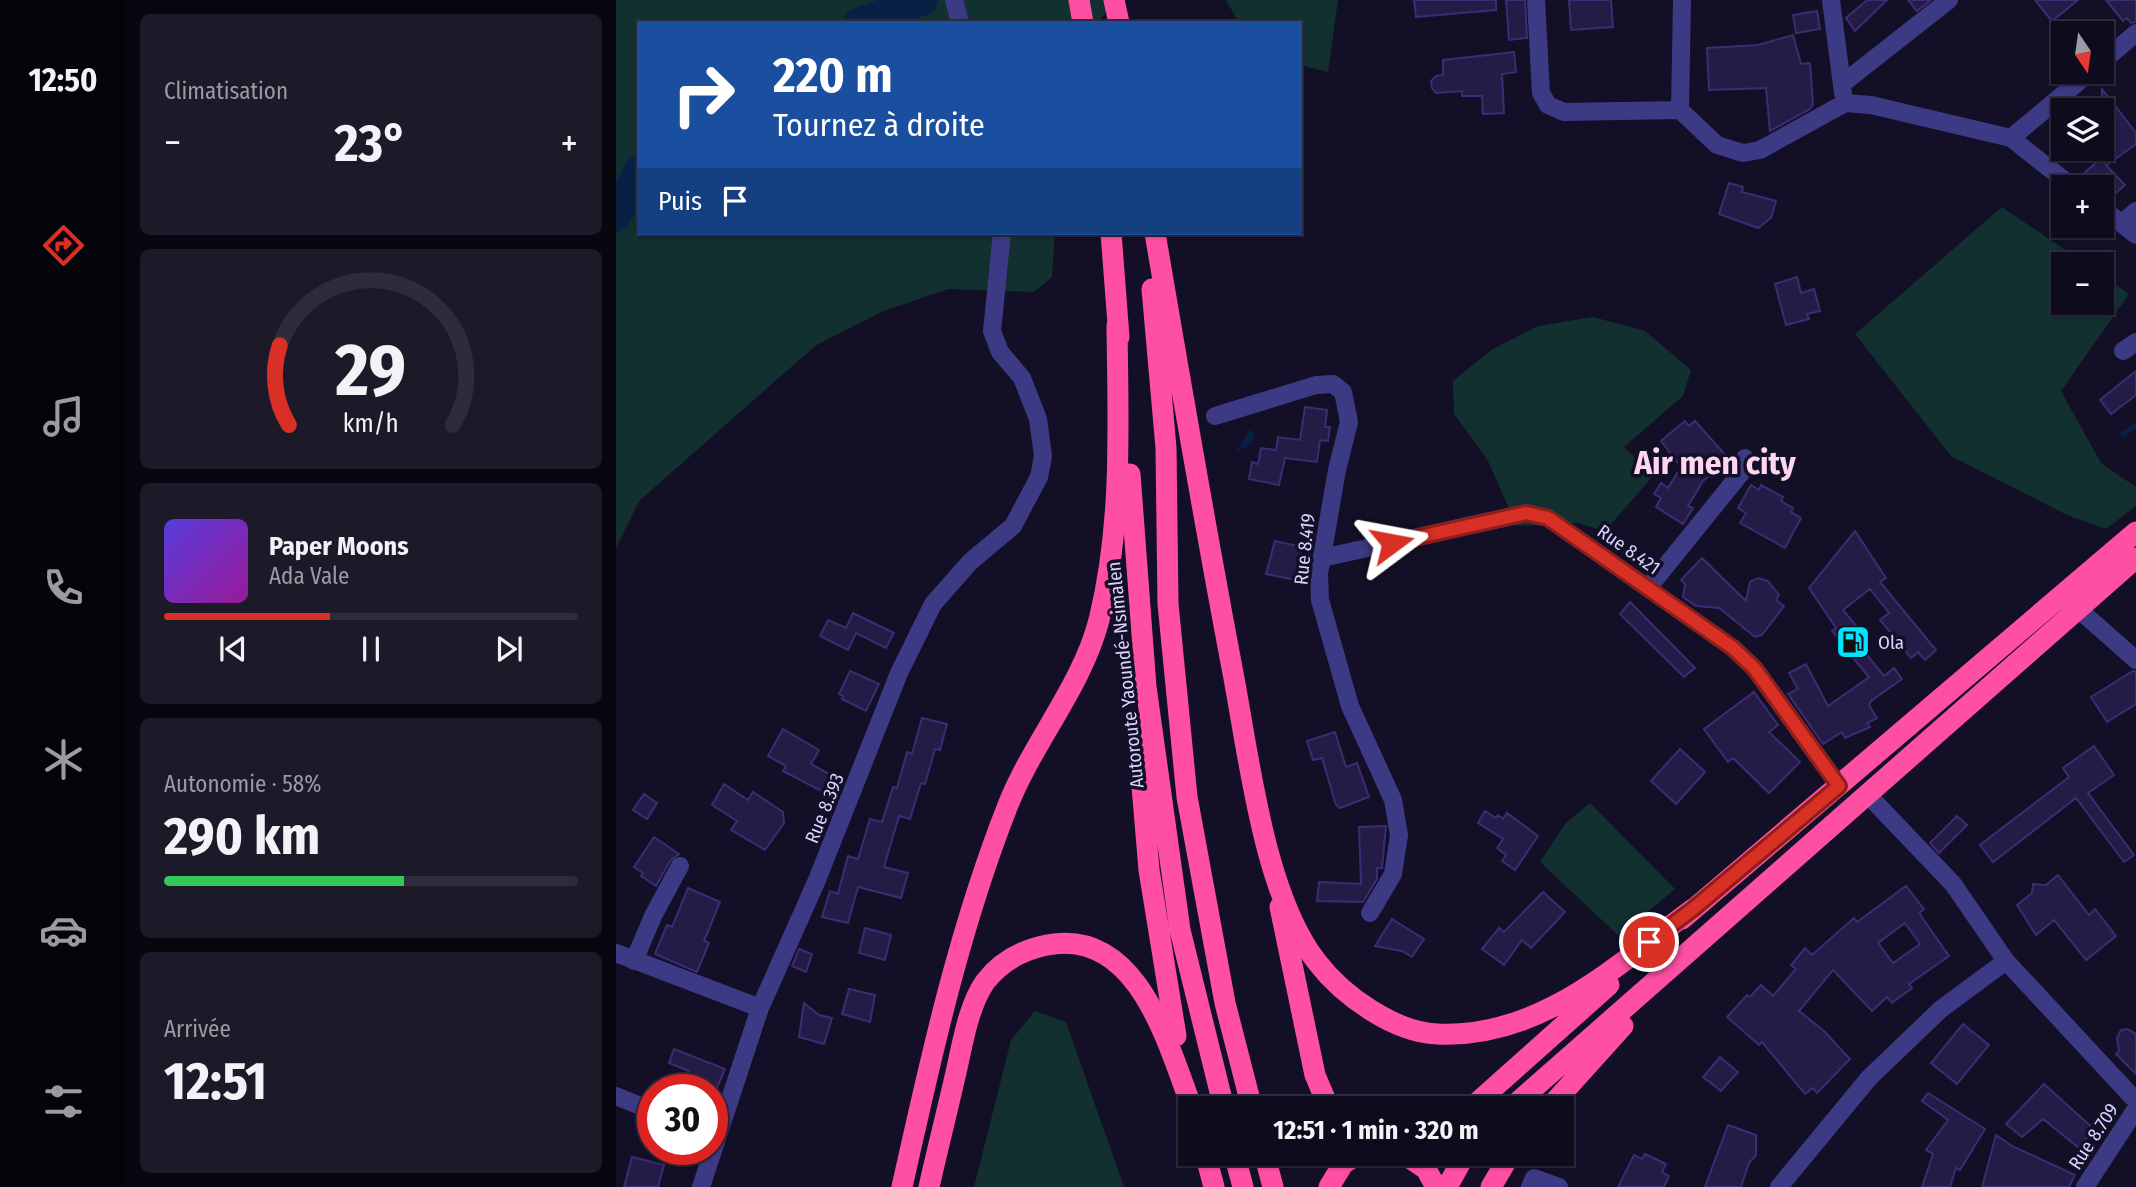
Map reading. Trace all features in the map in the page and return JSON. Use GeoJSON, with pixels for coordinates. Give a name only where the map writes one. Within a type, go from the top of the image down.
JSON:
{"type":"FeatureCollection","features":[{"type":"Feature","properties":{"kind":"highway"},"geometry":{"type":"LineString","coordinates":[[1079,0],[1083,21]]}},
{"type":"Feature","properties":{"kind":"highway"},"geometry":{"type":"LineString","coordinates":[[1114,0],[1119,21]]}},
{"type":"Feature","properties":{"kind":"highway","name":"Autoroute Yaoundé-Nsimalen"},"geometry":{"type":"LineString","coordinates":[[1111,235],[1146,687],[1180,930],[1221,1096]]}},
{"type":"Feature","properties":{"kind":"highway"},"geometry":{"type":"LineString","coordinates":[[1147,235],[1166,448],[1168,604],[1187,797],[1225,1003],[1249,1096]]}},
{"type":"Feature","properties":{"kind":"highway"},"geometry":{"type":"LineString","coordinates":[[1155,235],[1194,463],[1289,960],[1315,1075],[1324,1096]]}},
{"type":"Feature","properties":{"kind":"highway"},"geometry":{"type":"LineString","coordinates":[[902,1187],[946,991],[983,870],[1018,780],[1078,673],[1098,624],[1115,532],[1117,326]]}},
{"type":"Feature","properties":{"kind":"highway"},"geometry":{"type":"LineString","coordinates":[[1484,1096],[1693,909],[2136,532]]}},
{"type":"Feature","properties":{"kind":"highway"},"geometry":{"type":"LineString","coordinates":[[1525,1096],[1868,795],[2076,607],[2136,558]]}},
{"type":"Feature","properties":{"kind":"highway"},"geometry":{"type":"LineString","coordinates":[[1146,687],[1139,750],[1149,870],[1167,993],[1189,1096]]}},
{"type":"Feature","properties":{"kind":"highway"},"geometry":{"type":"LineString","coordinates":[[1275,880],[1317,962],[1349,994],[1398,1024],[1434,1034],[1471,1034],[1512,1026],[1549,1011],[1693,909]]}},
{"type":"Feature","properties":{"kind":"highway"},"geometry":{"type":"LineString","coordinates":[[1560,1096],[1614,1035],[1719,927]]}},
{"type":"Feature","properties":{"kind":"highway"},"geometry":{"type":"LineString","coordinates":[[929,1187],[966,1030],[984,984],[1004,962],[1030,949],[1059,943],[1090,948],[1119,964],[1141,987],[1156,1013],[1187,1096]]}},
{"type":"Feature","properties":{"kind":"highway"},"geometry":{"type":"LineString","coordinates":[[1208,1166],[1214,1187]]}},
{"type":"Feature","properties":{"kind":"highway"},"geometry":{"type":"LineString","coordinates":[[1237,1166],[1242,1187]]}},
{"type":"Feature","properties":{"kind":"highway"},"geometry":{"type":"LineString","coordinates":[[1267,1166],[1273,1187]]}},
{"type":"Feature","properties":{"kind":"highway"},"geometry":{"type":"LineString","coordinates":[[1329,1187],[1342,1166]]}},
{"type":"Feature","properties":{"kind":"highway"},"geometry":{"type":"LineString","coordinates":[[1422,1166],[1436,1187]]}},
{"type":"Feature","properties":{"kind":"highway"},"geometry":{"type":"LineString","coordinates":[[1447,1187],[1459,1166]]}},
{"type":"Feature","properties":{"kind":"highway"},"geometry":{"type":"LineString","coordinates":[[1491,1187],[1503,1166]]}},
{"type":"Feature","properties":{"kind":"street"},"geometry":{"type":"LineString","coordinates":[[1536,0],[1541,93],[1548,105],[1564,112],[1680,110],[1717,145],[1743,153],[1760,150],[1845,103],[1871,105],[2011,138],[2058,175]]}},
{"type":"Feature","properties":{"kind":"street"},"geometry":{"type":"LineString","coordinates":[[1680,110],[1682,0]]}},
{"type":"Feature","properties":{"kind":"street"},"geometry":{"type":"LineString","coordinates":[[1831,0],[1845,103]]}},
{"type":"Feature","properties":{"kind":"street"},"geometry":{"type":"LineString","coordinates":[[1842,84],[1949,0]]}},
{"type":"Feature","properties":{"kind":"street"},"geometry":{"type":"LineString","coordinates":[[2114,52],[2136,33]]}},
{"type":"Feature","properties":{"kind":"street"},"geometry":{"type":"LineString","coordinates":[[2011,138],[2076,84]]}},
{"type":"Feature","properties":{"kind":"street"},"geometry":{"type":"LineString","coordinates":[[2129,217],[2136,235]]}},
{"type":"Feature","properties":{"kind":"street","name":"Rue 8.393"},"geometry":{"type":"LineString","coordinates":[[728,1102],[760,1008],[828,855],[899,673],[933,604],[971,562],[1013,526],[1039,477],[1043,456],[1038,419],[1022,378],[1000,352],[992,331],[1002,235]]}},
{"type":"Feature","properties":{"kind":"street","name":"Rue 8.419"},"geometry":{"type":"LineString","coordinates":[[1215,416],[1316,385],[1333,384],[1343,392],[1349,422],[1337,471],[1322,558],[1320,600],[1335,661],[1350,706],[1393,800],[1399,835],[1394,874],[1370,913]]}},
{"type":"Feature","properties":{"kind":"street"},"geometry":{"type":"LineString","coordinates":[[1648,588],[1745,468],[1745,458]]}},
{"type":"Feature","properties":{"kind":"street","name":"Rue 8.421"},"geometry":{"type":"LineString","coordinates":[[1322,558],[1526,513],[1538,514],[1733,648],[1755,669],[1839,786]]}},
{"type":"Feature","properties":{"kind":"street"},"geometry":{"type":"LineString","coordinates":[[2076,607],[2136,660]]}},
{"type":"Feature","properties":{"kind":"street"},"geometry":{"type":"LineString","coordinates":[[1868,795],[1953,884],[2006,961],[2136,1101]]}},
{"type":"Feature","properties":{"kind":"street"},"geometry":{"type":"LineString","coordinates":[[634,961],[653,916],[680,866]]}},
{"type":"Feature","properties":{"kind":"street"},"geometry":{"type":"LineString","coordinates":[[616,953],[760,1008]]}},
{"type":"Feature","properties":{"kind":"street"},"geometry":{"type":"LineString","coordinates":[[1779,1187],[1869,1078],[1941,1009],[2006,961]]}},
{"type":"Feature","properties":{"kind":"street"},"geometry":{"type":"LineString","coordinates":[[616,1096],[637,1105]]}},
{"type":"Feature","properties":{"kind":"street","name":"Rue 8.709"},"geometry":{"type":"LineString","coordinates":[[2085,1187],[2136,1109]]}},
{"type":"Feature","properties":{"kind":"street","name":"Rue 8.393"},"geometry":{"type":"LineString","coordinates":[[701,1187],[708,1165]]}},
{"type":"Feature","properties":{"kind":"street"},"geometry":{"type":"LineString","coordinates":[[1530,1187],[1534,1178],[1559,1187]]}},
{"type":"Feature","properties":{"kind":"green space"},"geometry":{"type":"Polygon","coordinates":[[[616,0],[1116,0],[1099,21],[637,21],[637,235],[1055,235],[1052,277],[1034,292],[948,289],[881,312],[815,346],[639,501],[616,548],[616,0]]]}},
{"type":"Feature","properties":{"kind":"green space"},"geometry":{"type":"Polygon","coordinates":[[[1226,0],[1338,0],[1328,72],[1302,66],[1302,21],[1238,21],[1226,0]]]}},
{"type":"Feature","properties":{"kind":"green space"},"geometry":{"type":"Polygon","coordinates":[[[2002,207],[2068,252],[2051,252],[2051,315],[2114,315],[2114,283],[2129,294],[2061,391],[2101,463],[2136,487],[2136,506],[2106,529],[2067,515],[1951,456],[1855,334],[2002,207]]]}},
{"type":"Feature","properties":{"kind":"green space"},"geometry":{"type":"Polygon","coordinates":[[[1593,317],[1645,331],[1691,370],[1683,396],[1624,447],[1654,475],[1605,531],[1577,523],[1517,526],[1487,459],[1454,414],[1453,381],[1491,350],[1538,326],[1593,317]]]}},
{"type":"Feature","properties":{"kind":"green space"},"geometry":{"type":"Polygon","coordinates":[[[1590,803],[1675,889],[1619,936],[1540,862],[1565,824],[1590,803]]]}},
{"type":"Feature","properties":{"kind":"green space"},"geometry":{"type":"Polygon","coordinates":[[[1035,1011],[1066,1022],[1124,1187],[974,1187],[1011,1040],[1035,1011]]]}},
{"type":"Feature","properties":{"kind":"water"},"geometry":{"type":"Polygon","coordinates":[[[1251,428],[1255,438],[1247,447],[1236,451],[1251,428]]]}},
{"type":"Feature","properties":{"kind":"building"},"geometry":{"type":"Polygon","coordinates":[[[1414,0],[1496,0],[1496,10],[1416,17],[1414,0]]]}},
{"type":"Feature","properties":{"kind":"building"},"geometry":{"type":"Polygon","coordinates":[[[1506,0],[1525,0],[1527,38],[1509,40],[1506,0]]]}},
{"type":"Feature","properties":{"kind":"building"},"geometry":{"type":"Polygon","coordinates":[[[1569,0],[1611,0],[1613,27],[1571,30],[1569,0]]]}},
{"type":"Feature","properties":{"kind":"building"},"geometry":{"type":"Polygon","coordinates":[[[1867,0],[1887,0],[1855,31],[1846,18],[1867,0]]]}},
{"type":"Feature","properties":{"kind":"building"},"geometry":{"type":"Polygon","coordinates":[[[1908,0],[1931,0],[1917,11],[1908,0]]]}},
{"type":"Feature","properties":{"kind":"building"},"geometry":{"type":"Polygon","coordinates":[[[2035,0],[2078,0],[2052,21],[2035,0]]]}},
{"type":"Feature","properties":{"kind":"building"},"geometry":{"type":"Polygon","coordinates":[[[2106,0],[2136,0],[2136,22],[2131,23],[2127,18],[2123,21],[2106,0]]]}},
{"type":"Feature","properties":{"kind":"building"},"geometry":{"type":"Polygon","coordinates":[[[1817,11],[1820,29],[1796,33],[1793,15],[1817,11]]]}},
{"type":"Feature","properties":{"kind":"building"},"geometry":{"type":"Polygon","coordinates":[[[1793,35],[1801,64],[1810,63],[1813,105],[1810,109],[1770,131],[1766,88],[1709,90],[1707,48],[1758,45],[1793,35]]]}},
{"type":"Feature","properties":{"kind":"building"},"geometry":{"type":"Polygon","coordinates":[[[1514,52],[1516,72],[1502,74],[1504,113],[1483,114],[1482,96],[1462,96],[1462,91],[1436,93],[1432,88],[1431,81],[1436,76],[1443,75],[1443,60],[1514,52]]]}},
{"type":"Feature","properties":{"kind":"building"},"geometry":{"type":"Polygon","coordinates":[[[2102,89],[2109,98],[2102,98],[2102,89]]]}},
{"type":"Feature","properties":{"kind":"building"},"geometry":{"type":"Polygon","coordinates":[[[2114,105],[2136,133],[2136,144],[2114,160],[2114,105]]]}},
{"type":"Feature","properties":{"kind":"building"},"geometry":{"type":"Polygon","coordinates":[[[2098,161],[2102,161],[2125,185],[2114,195],[2114,175],[2082,175],[2098,161]]]}},
{"type":"Feature","properties":{"kind":"building"},"geometry":{"type":"Polygon","coordinates":[[[1729,183],[1743,187],[1742,192],[1776,201],[1771,218],[1758,228],[1719,214],[1729,183]]]}},
{"type":"Feature","properties":{"kind":"building"},"geometry":{"type":"Polygon","coordinates":[[[1797,277],[1801,293],[1814,289],[1820,311],[1807,314],[1809,319],[1786,325],[1775,284],[1797,277]]]}},
{"type":"Feature","properties":{"kind":"building"},"geometry":{"type":"Polygon","coordinates":[[[2136,371],[2136,395],[2111,414],[2100,400],[2136,371]]]}},
{"type":"Feature","properties":{"kind":"building"},"geometry":{"type":"Polygon","coordinates":[[[1305,407],[1327,410],[1325,427],[1330,427],[1328,441],[1320,440],[1317,462],[1285,458],[1279,485],[1249,479],[1252,462],[1258,464],[1261,448],[1276,450],[1278,437],[1300,440],[1305,407]]]}},
{"type":"Feature","properties":{"kind":"building"},"geometry":{"type":"Polygon","coordinates":[[[1685,421],[1689,426],[1695,421],[1730,460],[1703,481],[1688,506],[1693,508],[1683,524],[1656,507],[1661,498],[1654,494],[1661,483],[1668,488],[1681,467],[1661,441],[1685,421]]]}},
{"type":"Feature","properties":{"kind":"building"},"geometry":{"type":"Polygon","coordinates":[[[1751,485],[1759,490],[1761,485],[1783,497],[1781,501],[1793,508],[1791,512],[1801,518],[1785,548],[1740,523],[1746,513],[1738,508],[1751,485]]]}},
{"type":"Feature","properties":{"kind":"building"},"geometry":{"type":"Polygon","coordinates":[[[1855,531],[1886,578],[1880,582],[1936,650],[1925,660],[1918,652],[1911,658],[1880,620],[1889,613],[1870,589],[1843,610],[1865,637],[1849,651],[1832,631],[1836,628],[1809,588],[1855,531]]]}},
{"type":"Feature","properties":{"kind":"building"},"geometry":{"type":"Polygon","coordinates":[[[1275,541],[1302,547],[1296,580],[1266,574],[1275,541]]]}},
{"type":"Feature","properties":{"kind":"building"},"geometry":{"type":"Polygon","coordinates":[[[1702,558],[1746,601],[1750,582],[1758,578],[1768,581],[1779,595],[1776,600],[1784,606],[1762,635],[1755,637],[1719,608],[1696,606],[1683,597],[1685,584],[1681,580],[1702,558]]]}},
{"type":"Feature","properties":{"kind":"building"},"geometry":{"type":"Polygon","coordinates":[[[1630,602],[1695,668],[1684,677],[1620,614],[1630,602]]]}},
{"type":"Feature","properties":{"kind":"building"},"geometry":{"type":"Polygon","coordinates":[[[853,613],[894,633],[886,648],[856,633],[848,650],[820,636],[828,620],[846,628],[853,613]]]}},
{"type":"Feature","properties":{"kind":"building"},"geometry":{"type":"Polygon","coordinates":[[[1863,650],[1884,676],[1894,668],[1902,679],[1871,701],[1869,705],[1877,718],[1867,723],[1870,727],[1845,738],[1842,732],[1823,744],[1788,694],[1798,689],[1789,673],[1806,664],[1828,706],[1869,677],[1853,658],[1863,650]]]}},
{"type":"Feature","properties":{"kind":"building"},"geometry":{"type":"Polygon","coordinates":[[[850,671],[879,684],[866,711],[842,699],[843,696],[839,694],[850,671]]]}},
{"type":"Feature","properties":{"kind":"building"},"geometry":{"type":"Polygon","coordinates":[[[2136,671],[2136,704],[2107,722],[2091,697],[2136,671]]]}},
{"type":"Feature","properties":{"kind":"building"},"geometry":{"type":"Polygon","coordinates":[[[1754,692],[1778,725],[1769,732],[1800,762],[1769,793],[1733,758],[1728,762],[1704,729],[1754,692]]]}},
{"type":"Feature","properties":{"kind":"building"},"geometry":{"type":"Polygon","coordinates":[[[922,718],[947,724],[940,750],[935,749],[925,784],[921,783],[910,819],[899,816],[884,867],[908,873],[901,898],[858,887],[848,923],[822,917],[830,891],[838,894],[848,856],[858,859],[870,819],[882,822],[893,787],[897,788],[907,752],[912,754],[922,718]]]}},
{"type":"Feature","properties":{"kind":"building"},"geometry":{"type":"Polygon","coordinates":[[[783,729],[819,750],[811,764],[840,780],[831,796],[783,771],[786,766],[768,756],[783,729]]]}},
{"type":"Feature","properties":{"kind":"building"},"geometry":{"type":"Polygon","coordinates":[[[1335,732],[1346,767],[1357,763],[1369,797],[1340,808],[1336,805],[1322,758],[1313,760],[1307,741],[1335,732]]]}},
{"type":"Feature","properties":{"kind":"building"},"geometry":{"type":"Polygon","coordinates":[[[2094,746],[2114,775],[2088,793],[2134,855],[2124,862],[2076,798],[1993,862],[1980,845],[2069,777],[2063,768],[2094,746]]]}},
{"type":"Feature","properties":{"kind":"building"},"geometry":{"type":"Polygon","coordinates":[[[1680,749],[1705,772],[1676,804],[1651,781],[1680,749]]]}},
{"type":"Feature","properties":{"kind":"building"},"geometry":{"type":"Polygon","coordinates":[[[724,784],[748,800],[753,792],[783,812],[784,823],[765,850],[731,830],[737,821],[712,805],[724,784]]]}},
{"type":"Feature","properties":{"kind":"building"},"geometry":{"type":"Polygon","coordinates":[[[644,794],[657,803],[647,819],[633,810],[644,794]]]}},
{"type":"Feature","properties":{"kind":"building"},"geometry":{"type":"Polygon","coordinates":[[[1485,811],[1503,819],[1507,813],[1538,836],[1515,870],[1502,861],[1506,855],[1497,848],[1503,839],[1478,823],[1485,811]]]}},
{"type":"Feature","properties":{"kind":"building"},"geometry":{"type":"Polygon","coordinates":[[[1957,816],[1967,825],[1939,853],[1930,843],[1957,816]]]}},
{"type":"Feature","properties":{"kind":"building"},"geometry":{"type":"Polygon","coordinates":[[[1386,826],[1382,868],[1377,868],[1377,879],[1363,902],[1317,901],[1319,882],[1361,884],[1359,827],[1386,826]]]}},
{"type":"Feature","properties":{"kind":"building"},"geometry":{"type":"Polygon","coordinates":[[[654,837],[679,854],[670,861],[656,886],[641,876],[643,873],[634,867],[654,837]]]}},
{"type":"Feature","properties":{"kind":"building"},"geometry":{"type":"Polygon","coordinates":[[[2058,875],[2089,915],[2095,909],[2116,936],[2086,960],[2054,920],[2036,935],[2017,905],[2032,893],[2033,884],[2046,885],[2058,875]]]}},
{"type":"Feature","properties":{"kind":"building"},"geometry":{"type":"Polygon","coordinates":[[[1906,886],[1924,909],[1919,913],[1949,956],[1909,984],[1912,988],[1892,1003],[1887,997],[1872,1011],[1833,970],[1799,1011],[1824,1031],[1850,1059],[1817,1093],[1813,1088],[1805,1094],[1762,1042],[1759,1045],[1727,1017],[1747,995],[1750,997],[1761,985],[1773,996],[1796,969],[1791,965],[1805,948],[1812,955],[1854,918],[1857,922],[1906,886]],[[1905,923],[1878,943],[1893,963],[1920,944],[1905,923]]]}},
{"type":"Feature","properties":{"kind":"building"},"geometry":{"type":"Polygon","coordinates":[[[688,888],[720,902],[704,941],[709,943],[697,972],[655,954],[667,925],[672,927],[688,888]]]}},
{"type":"Feature","properties":{"kind":"building"},"geometry":{"type":"Polygon","coordinates":[[[1543,892],[1565,912],[1531,948],[1522,940],[1504,965],[1482,949],[1499,928],[1504,932],[1543,892]]]}},
{"type":"Feature","properties":{"kind":"building"},"geometry":{"type":"Polygon","coordinates":[[[1392,919],[1424,939],[1412,957],[1402,951],[1375,946],[1392,919]]]}},
{"type":"Feature","properties":{"kind":"building"},"geometry":{"type":"Polygon","coordinates":[[[865,928],[891,935],[885,960],[859,953],[865,928]]]}},
{"type":"Feature","properties":{"kind":"building"},"geometry":{"type":"Polygon","coordinates":[[[799,949],[812,954],[806,972],[792,966],[799,949]]]}},
{"type":"Feature","properties":{"kind":"building"},"geometry":{"type":"Polygon","coordinates":[[[849,989],[875,995],[870,1022],[842,1014],[849,989]]]}},
{"type":"Feature","properties":{"kind":"building"},"geometry":{"type":"Polygon","coordinates":[[[804,1003],[819,1015],[832,1018],[824,1044],[799,1037],[804,1003]]]}},
{"type":"Feature","properties":{"kind":"building"},"geometry":{"type":"Polygon","coordinates":[[[1963,1024],[1989,1045],[1957,1084],[1931,1063],[1963,1024]]]}},
{"type":"Feature","properties":{"kind":"building"},"geometry":{"type":"Polygon","coordinates":[[[2127,1029],[2136,1034],[2136,1074],[2116,1054],[2119,1051],[2117,1038],[2121,1030],[2127,1029]]]}},
{"type":"Feature","properties":{"kind":"building"},"geometry":{"type":"Polygon","coordinates":[[[674,1049],[725,1069],[723,1074],[688,1074],[689,1071],[669,1063],[674,1049]]]}},
{"type":"Feature","properties":{"kind":"building"},"geometry":{"type":"Polygon","coordinates":[[[1720,1057],[1738,1072],[1721,1091],[1703,1077],[1720,1057]]]}},
{"type":"Feature","properties":{"kind":"building"},"geometry":{"type":"Polygon","coordinates":[[[2044,1084],[2094,1129],[2079,1148],[2043,1119],[2022,1137],[2006,1124],[2044,1084]]]}},
{"type":"Feature","properties":{"kind":"building"},"geometry":{"type":"Polygon","coordinates":[[[1928,1093],[1985,1129],[1960,1170],[1956,1168],[1950,1187],[1922,1187],[1933,1154],[1926,1150],[1948,1120],[1922,1101],[1928,1093]]]}},
{"type":"Feature","properties":{"kind":"building"},"geometry":{"type":"Polygon","coordinates":[[[1728,1125],[1756,1135],[1756,1155],[1749,1163],[1741,1187],[1705,1187],[1728,1125]]]}},
{"type":"Feature","properties":{"kind":"building"},"geometry":{"type":"Polygon","coordinates":[[[1996,1135],[2012,1146],[2075,1175],[2069,1187],[1982,1187],[1996,1135]]]}},
{"type":"Feature","properties":{"kind":"building"},"geometry":{"type":"Polygon","coordinates":[[[1645,1154],[1666,1164],[1662,1172],[1669,1176],[1664,1187],[1618,1187],[1634,1155],[1642,1159],[1645,1154]]]}},
{"type":"Feature","properties":{"kind":"building"},"geometry":{"type":"Polygon","coordinates":[[[632,1157],[637,1158],[637,1165],[664,1165],[658,1187],[624,1187],[632,1157]]]}},
{"type":"Feature","properties":{"kind":"waterway"},"geometry":{"type":"LineString","coordinates":[[864,21],[923,0]]}},
{"type":"Feature","properties":{"kind":"waterway"},"geometry":{"type":"LineString","coordinates":[[616,217],[637,174]]}},
{"type":"Feature","properties":{"kind":"waterway"},"geometry":{"type":"LineString","coordinates":[[2123,434],[2136,426]]}},
{"type":"Feature","properties":{"kind":"place","name":"Ola"},"geometry":{"type":"Point","coordinates":[1853,642]}},
{"type":"Feature","properties":{"kind":"district","name":"Air men city"},"geometry":{"type":"Point","coordinates":[1715,462]}},
{"type":"Feature","properties":{"kind":"route"},"geometry":{"type":"LineString","coordinates":[[1392,543],[1526,513],[1548,518],[1733,648],[1755,669],[1839,786],[1693,909],[1649,942]]}}]}
